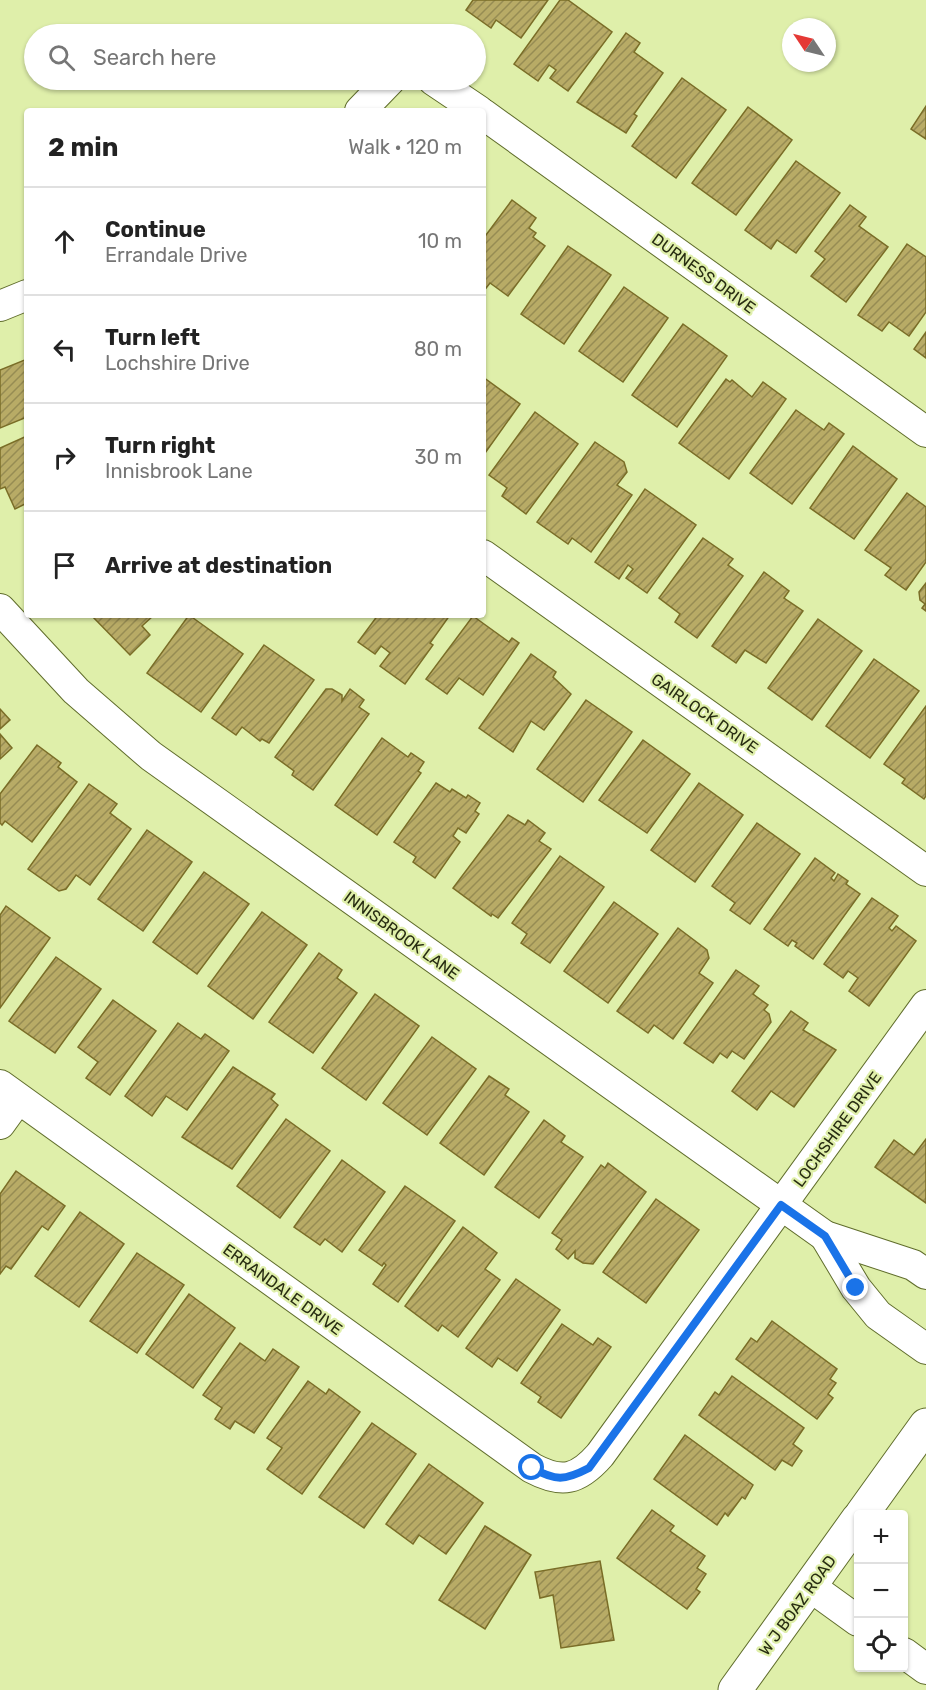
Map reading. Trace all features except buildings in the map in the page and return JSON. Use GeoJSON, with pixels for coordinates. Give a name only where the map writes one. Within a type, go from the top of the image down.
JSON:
{"type":"FeatureCollection","features":[{"type":"Feature","properties":{"kind":"street"},"geometry":{"type":"LineString","coordinates":[[363,108],[380,90]]}},
{"type":"Feature","properties":{"kind":"street"},"geometry":{"type":"LineString","coordinates":[[448,90],[475,108]]}},
{"type":"Feature","properties":{"kind":"street","name":"DURNESS DRIVE"},"geometry":{"type":"LineString","coordinates":[[486,116],[926,432]]}},
{"type":"Feature","properties":{"kind":"street"},"geometry":{"type":"LineString","coordinates":[[0,306],[24,296]]}},
{"type":"Feature","properties":{"kind":"street","name":"GAIRLOCK DRIVE"},"geometry":{"type":"LineString","coordinates":[[486,557],[926,871]]}},
{"type":"Feature","properties":{"kind":"street","name":"INNISBROOK LANE"},"geometry":{"type":"LineString","coordinates":[[0,609],[76,691],[151,756],[825,1236],[914,1265],[926,1274]]}},
{"type":"Feature","properties":{"kind":"street","name":"LOCHSHIRE DRIVE"},"geometry":{"type":"LineString","coordinates":[[571,1478],[589,1468],[600,1455],[926,1005]]}},
{"type":"Feature","properties":{"kind":"street"},"geometry":{"type":"LineString","coordinates":[[0,1124],[9,1092]]}},
{"type":"Feature","properties":{"kind":"street","name":"ERRANDALE DRIVE"},"geometry":{"type":"LineString","coordinates":[[9,1092],[532,1468],[551,1478],[571,1478]]}},
{"type":"Feature","properties":{"kind":"street","name":"INNISBROOK LANE"},"geometry":{"type":"LineString","coordinates":[[825,1236],[856,1288],[878,1315],[926,1349]]}},
{"type":"Feature","properties":{"kind":"street"},"geometry":{"type":"LineString","coordinates":[[866,1510],[926,1425]]}},
{"type":"Feature","properties":{"kind":"street","name":"W J BOAZ ROAD"},"geometry":{"type":"LineString","coordinates":[[735,1690],[854,1526]]}},
{"type":"Feature","properties":{"kind":"street"},"geometry":{"type":"LineString","coordinates":[[811,1587],[854,1618]]}},
{"type":"Feature","properties":{"kind":"street"},"geometry":{"type":"LineString","coordinates":[[908,1656],[926,1669]]}},
{"type":"Feature","properties":{"kind":"route"},"geometry":{"type":"LineString","coordinates":[[532,1468],[551,1478],[571,1478],[589,1468],[781,1205],[825,1236],[856,1288]]}}]}
